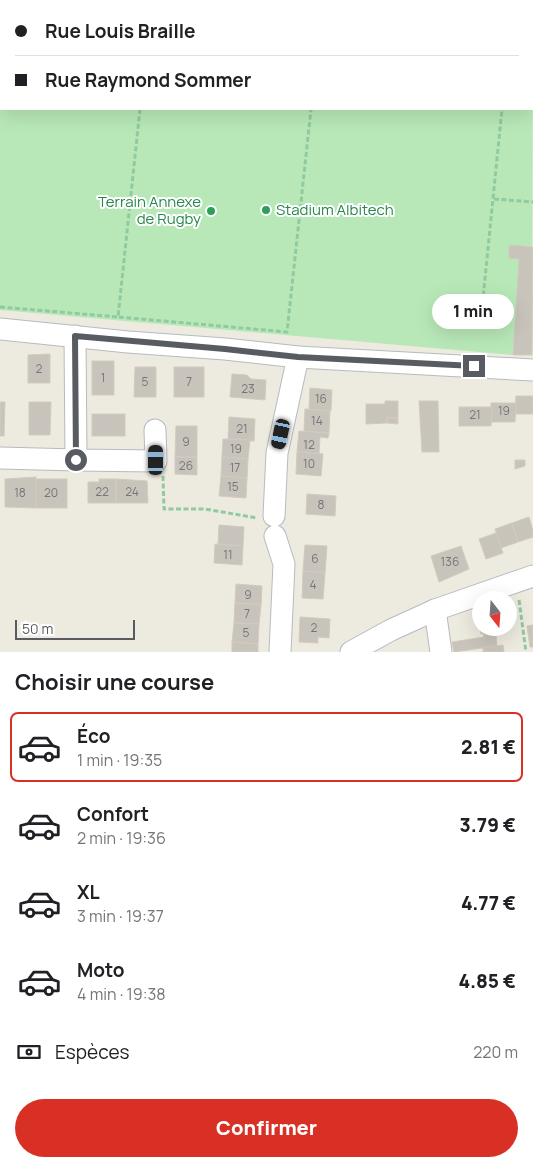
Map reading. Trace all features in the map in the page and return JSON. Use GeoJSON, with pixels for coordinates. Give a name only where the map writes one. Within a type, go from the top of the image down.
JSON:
{"type":"FeatureCollection","features":[{"type":"Feature","properties":{"kind":"street"},"geometry":{"type":"LineString","coordinates":[[0,329],[298,357],[533,370]]}},
{"type":"Feature","properties":{"kind":"street"},"geometry":{"type":"LineString","coordinates":[[75,336],[76,460]]}},
{"type":"Feature","properties":{"kind":"street"},"geometry":{"type":"LineString","coordinates":[[280,652],[284,564],[272,524],[277,453],[298,357]]}},
{"type":"Feature","properties":{"kind":"street"},"geometry":{"type":"LineString","coordinates":[[0,458],[156,460],[155,430]]}},
{"type":"Feature","properties":{"kind":"street"},"geometry":{"type":"LineString","coordinates":[[351,652],[391,630],[435,610],[525,579]]}},
{"type":"Feature","properties":{"kind":"street"},"geometry":{"type":"LineString","coordinates":[[435,610],[441,652]]}},
{"type":"Feature","properties":{"kind":"path"},"geometry":{"type":"LineString","coordinates":[[118,316],[140,110]]}},
{"type":"Feature","properties":{"kind":"path"},"geometry":{"type":"LineString","coordinates":[[0,307],[287,332],[311,110]]}},
{"type":"Feature","properties":{"kind":"path"},"geometry":{"type":"LineString","coordinates":[[481,318],[502,110]]}},
{"type":"Feature","properties":{"kind":"path"},"geometry":{"type":"LineString","coordinates":[[494,199],[533,202]]}},
{"type":"Feature","properties":{"kind":"path"},"geometry":{"type":"LineString","coordinates":[[156,460],[163,470],[164,509],[205,508],[272,524]]}},
{"type":"Feature","properties":{"kind":"path"},"geometry":{"type":"LineString","coordinates":[[525,579],[526,652]]}},
{"type":"Feature","properties":{"kind":"green space","name":"Stadium Albitech"},"geometry":{"type":"Polygon","coordinates":[[[0,110],[533,110],[532,355],[513,355],[0,310],[0,110]]]}},
{"type":"Feature","properties":{"kind":"building"},"geometry":{"type":"Polygon","coordinates":[[[509,245],[533,247],[532,355],[513,355],[519,259],[509,258],[509,245]]]}},
{"type":"Feature","properties":{"kind":"building"},"geometry":{"type":"Polygon","coordinates":[[[50,354],[50,383],[28,383],[28,355],[50,354]]]}},
{"type":"Feature","properties":{"kind":"building"},"geometry":{"type":"Polygon","coordinates":[[[92,361],[114,361],[114,395],[92,395],[92,361]]]}},
{"type":"Feature","properties":{"kind":"building"},"geometry":{"type":"Polygon","coordinates":[[[135,367],[156,367],[156,397],[134,397],[135,367]]]}},
{"type":"Feature","properties":{"kind":"building"},"geometry":{"type":"Polygon","coordinates":[[[174,367],[204,367],[204,397],[174,397],[174,367]]]}},
{"type":"Feature","properties":{"kind":"building"},"geometry":{"type":"Polygon","coordinates":[[[232,374],[247,375],[251,379],[266,380],[265,400],[230,397],[232,374]]]}},
{"type":"Feature","properties":{"kind":"building"},"geometry":{"type":"Polygon","coordinates":[[[310,388],[332,390],[331,411],[309,409],[310,388]]]}},
{"type":"Feature","properties":{"kind":"building"},"geometry":{"type":"Polygon","coordinates":[[[516,396],[533,396],[533,414],[515,414],[516,396]]]}},
{"type":"Feature","properties":{"kind":"building"},"geometry":{"type":"Polygon","coordinates":[[[385,401],[398,401],[398,418],[387,418],[387,423],[366,424],[366,404],[385,404],[385,401]]]}},
{"type":"Feature","properties":{"kind":"building"},"geometry":{"type":"Polygon","coordinates":[[[419,401],[438,401],[439,452],[422,452],[419,401]]]}},
{"type":"Feature","properties":{"kind":"building"},"geometry":{"type":"Polygon","coordinates":[[[0,402],[5,402],[4,436],[0,436],[0,402]]]}},
{"type":"Feature","properties":{"kind":"building"},"geometry":{"type":"Polygon","coordinates":[[[29,402],[51,402],[50,435],[29,435],[29,402]]]}},
{"type":"Feature","properties":{"kind":"building"},"geometry":{"type":"Polygon","coordinates":[[[491,403],[516,403],[515,422],[491,422],[491,403]]]}},
{"type":"Feature","properties":{"kind":"building"},"geometry":{"type":"Polygon","coordinates":[[[459,407],[492,407],[491,426],[459,426],[459,407]]]}},
{"type":"Feature","properties":{"kind":"building"},"geometry":{"type":"Polygon","coordinates":[[[305,409],[330,411],[329,433],[304,431],[305,409]]]}},
{"type":"Feature","properties":{"kind":"building"},"geometry":{"type":"Polygon","coordinates":[[[92,414],[125,414],[125,436],[92,436],[92,414]]]}},
{"type":"Feature","properties":{"kind":"building"},"geometry":{"type":"Polygon","coordinates":[[[229,417],[255,419],[254,441],[228,439],[229,417]]]}},
{"type":"Feature","properties":{"kind":"building"},"geometry":{"type":"Polygon","coordinates":[[[387,418],[398,418],[398,424],[387,423],[387,418]]]}},
{"type":"Feature","properties":{"kind":"building"},"geometry":{"type":"Polygon","coordinates":[[[176,426],[197,426],[197,457],[175,457],[176,426]]]}},
{"type":"Feature","properties":{"kind":"building"},"geometry":{"type":"Polygon","coordinates":[[[299,431],[329,433],[328,438],[320,437],[319,454],[297,452],[299,431]]]}},
{"type":"Feature","properties":{"kind":"building"},"geometry":{"type":"Polygon","coordinates":[[[223,439],[250,440],[248,459],[222,457],[223,439]]]}},
{"type":"Feature","properties":{"kind":"building"},"geometry":{"type":"Polygon","coordinates":[[[297,452],[323,454],[321,476],[296,474],[297,452]]]}},
{"type":"Feature","properties":{"kind":"building"},"geometry":{"type":"Polygon","coordinates":[[[175,457],[197,457],[197,475],[175,474],[175,457]]]}},
{"type":"Feature","properties":{"kind":"building"},"geometry":{"type":"Polygon","coordinates":[[[222,457],[248,459],[247,478],[221,476],[222,457]]]}},
{"type":"Feature","properties":{"kind":"building"},"geometry":{"type":"Polygon","coordinates":[[[515,460],[525,460],[525,466],[515,469],[515,460]]]}},
{"type":"Feature","properties":{"kind":"building"},"geometry":{"type":"Polygon","coordinates":[[[221,476],[247,478],[246,498],[219,496],[221,476]]]}},
{"type":"Feature","properties":{"kind":"building"},"geometry":{"type":"Polygon","coordinates":[[[36,477],[36,508],[5,507],[5,479],[36,477]]]}},
{"type":"Feature","properties":{"kind":"building"},"geometry":{"type":"Polygon","coordinates":[[[36,479],[67,479],[67,508],[36,508],[36,479]]]}},
{"type":"Feature","properties":{"kind":"building"},"geometry":{"type":"Polygon","coordinates":[[[99,479],[116,479],[116,503],[88,503],[88,482],[99,482],[99,479]]]}},
{"type":"Feature","properties":{"kind":"building"},"geometry":{"type":"Polygon","coordinates":[[[116,479],[147,481],[148,503],[116,503],[116,479]]]}},
{"type":"Feature","properties":{"kind":"building"},"geometry":{"type":"Polygon","coordinates":[[[307,494],[336,496],[335,516],[306,514],[307,494]]]}},
{"type":"Feature","properties":{"kind":"building"},"geometry":{"type":"Polygon","coordinates":[[[529,517],[533,537],[518,542],[512,523],[529,517]]]}},
{"type":"Feature","properties":{"kind":"building"},"geometry":{"type":"Polygon","coordinates":[[[512,523],[518,542],[501,548],[495,529],[512,523]]]}},
{"type":"Feature","properties":{"kind":"building"},"geometry":{"type":"Polygon","coordinates":[[[219,525],[244,527],[243,546],[218,544],[219,525]]]}},
{"type":"Feature","properties":{"kind":"building"},"geometry":{"type":"Polygon","coordinates":[[[496,533],[503,553],[486,559],[479,539],[496,533]]]}},
{"type":"Feature","properties":{"kind":"building"},"geometry":{"type":"Polygon","coordinates":[[[215,544],[243,546],[242,565],[214,563],[215,544]]]}},
{"type":"Feature","properties":{"kind":"building"},"geometry":{"type":"Polygon","coordinates":[[[305,545],[327,546],[325,573],[303,571],[305,545]]]}},
{"type":"Feature","properties":{"kind":"building"},"geometry":{"type":"Polygon","coordinates":[[[461,546],[469,569],[439,582],[431,556],[461,546]]]}},
{"type":"Feature","properties":{"kind":"building"},"geometry":{"type":"Polygon","coordinates":[[[303,571],[325,573],[323,599],[302,598],[303,571]]]}},
{"type":"Feature","properties":{"kind":"building"},"geometry":{"type":"Polygon","coordinates":[[[236,584],[262,586],[261,605],[235,603],[236,584]]]}},
{"type":"Feature","properties":{"kind":"building"},"geometry":{"type":"Polygon","coordinates":[[[235,603],[261,605],[259,624],[234,623],[235,603]]]}},
{"type":"Feature","properties":{"kind":"building"},"geometry":{"type":"Polygon","coordinates":[[[300,617],[330,619],[329,638],[318,637],[318,643],[299,642],[300,617]]]}},
{"type":"Feature","properties":{"kind":"building"},"geometry":{"type":"Polygon","coordinates":[[[234,623],[259,624],[258,644],[232,642],[234,623]]]}},
{"type":"Feature","properties":{"kind":"building"},"geometry":{"type":"Polygon","coordinates":[[[533,625],[533,647],[530,647],[527,626],[533,625]]]}},
{"type":"Feature","properties":{"kind":"building"},"geometry":{"type":"Polygon","coordinates":[[[496,636],[497,646],[454,652],[452,642],[496,636]]]}},
{"type":"Feature","properties":{"kind":"building"},"geometry":{"type":"Polygon","coordinates":[[[232,642],[258,644],[258,652],[232,652],[232,642]]]}},
{"type":"Feature","properties":{"kind":"building"},"geometry":{"type":"Polygon","coordinates":[[[503,645],[504,652],[483,652],[483,648],[503,645]]]}},
{"type":"Feature","properties":{"kind":"place","name":"Stadium Albitech"},"geometry":{"type":"Point","coordinates":[266,210]}},
{"type":"Feature","properties":{"kind":"place","name":"Terrain Annexe de Rugby"},"geometry":{"type":"Point","coordinates":[211,211]}},
{"type":"Feature","properties":{"kind":"route"},"geometry":{"type":"LineString","coordinates":[[76,460],[75,336],[298,357],[474,366]]}}]}
